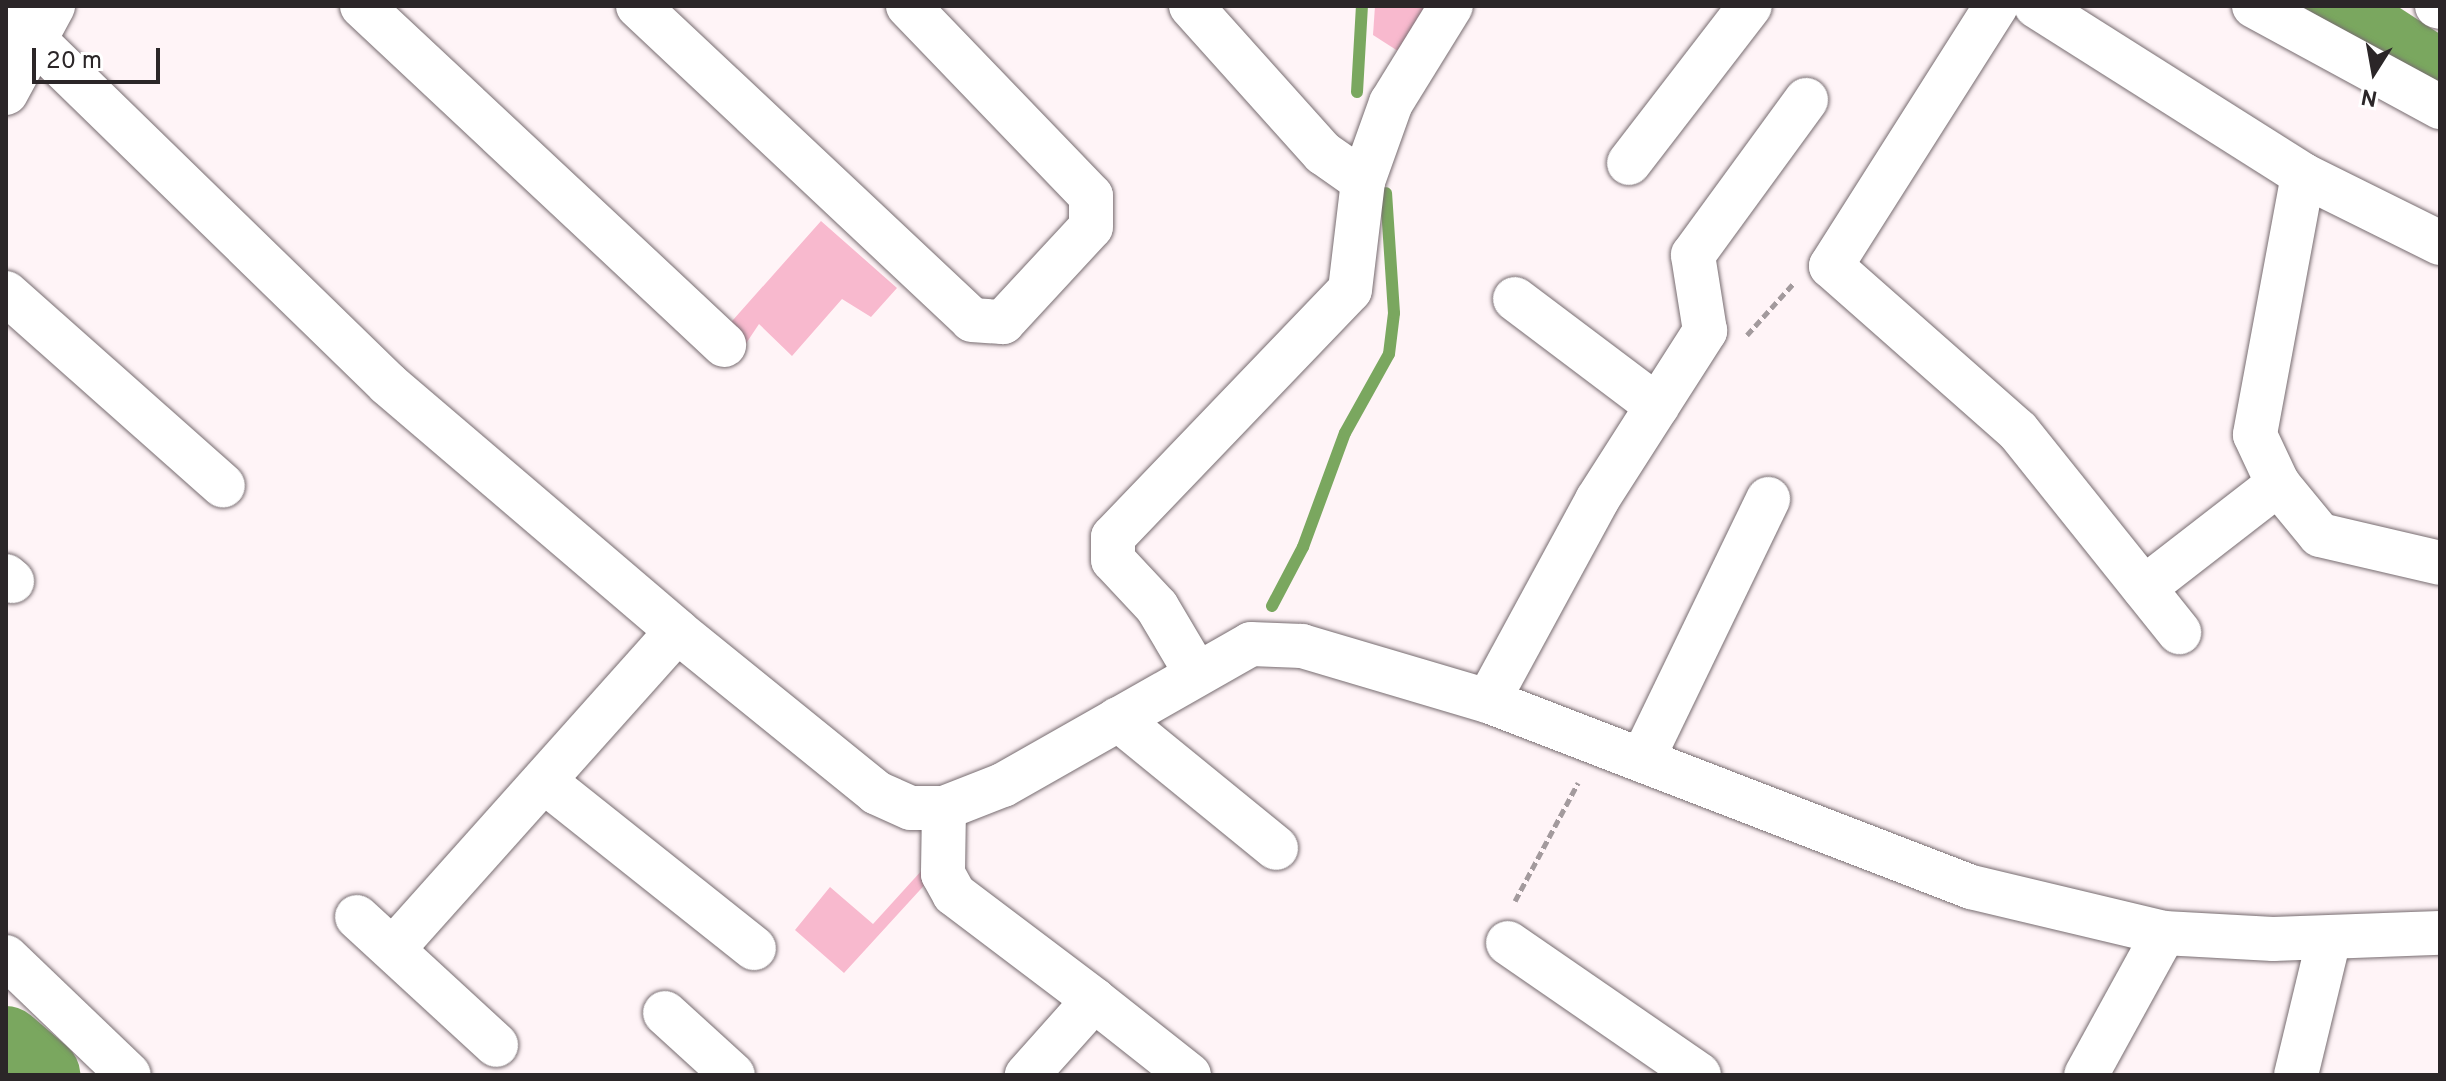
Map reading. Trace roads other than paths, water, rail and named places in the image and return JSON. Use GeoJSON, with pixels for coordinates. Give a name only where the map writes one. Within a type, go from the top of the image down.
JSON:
{"type":"FeatureCollection","features":[{"type":"Feature","properties":{"kind":"street"},"geometry":{"type":"LineString","coordinates":[[362,6],[724,345]]}},
{"type":"Feature","properties":{"kind":"street"},"geometry":{"type":"LineString","coordinates":[[638,6],[972,320],[1003,322],[1091,227],[1091,196],[908,6]]}},
{"type":"Feature","properties":{"kind":"street"},"geometry":{"type":"LineString","coordinates":[[1196,673],[1157,607],[1113,560],[1113,537],[1350,290],[1363,181],[1391,103],[1451,6]]}},
{"type":"Feature","properties":{"kind":"street"},"geometry":{"type":"LineString","coordinates":[[1629,163],[1750,6]]}},
{"type":"Feature","properties":{"kind":"street"},"geometry":{"type":"LineString","coordinates":[[1996,6],[1831,266],[2018,431],[2179,632]]}},
{"type":"Feature","properties":{"kind":"street"},"geometry":{"type":"LineString","coordinates":[[2036,6],[2303,175],[2440,243]]}},
{"type":"Feature","properties":{"kind":"street"},"geometry":{"type":"LineString","coordinates":[[2254,6],[2440,107]]}},
{"type":"Feature","properties":{"kind":"street"},"geometry":{"type":"LineString","coordinates":[[1203,10],[1323,153],[1363,181]]}},
{"type":"Feature","properties":{"kind":"street"},"geometry":{"type":"LineString","coordinates":[[6,93],[32,19],[388,384],[677,631],[877,793],[911,808],[944,808],[1003,785],[1251,644],[1302,646],[1488,701],[1971,887],[2164,933],[2329,939],[2440,933]]}},
{"type":"Feature","properties":{"kind":"street"},"geometry":{"type":"LineString","coordinates":[[1488,701],[1657,406],[1705,331],[1693,255],[1806,100]]}},
{"type":"Feature","properties":{"kind":"street"},"geometry":{"type":"LineString","coordinates":[[2303,175],[2255,435],[2278,484],[2320,535],[2440,562]]}},
{"type":"Feature","properties":{"kind":"street"},"geometry":{"type":"LineString","coordinates":[[6,293],[223,486]]}},
{"type":"Feature","properties":{"kind":"street"},"geometry":{"type":"LineString","coordinates":[[1515,299],[1657,406]]}},
{"type":"Feature","properties":{"kind":"street"},"geometry":{"type":"LineString","coordinates":[[2144,588],[2278,484]]}},
{"type":"Feature","properties":{"kind":"street"},"geometry":{"type":"LineString","coordinates":[[1642,760],[1768,499]]}},
{"type":"Feature","properties":{"kind":"street"},"geometry":{"type":"LineString","coordinates":[[393,949],[677,631]]}},
{"type":"Feature","properties":{"kind":"street"},"geometry":{"type":"LineString","coordinates":[[1118,719],[1276,848]]}},
{"type":"Feature","properties":{"kind":"street"},"geometry":{"type":"LineString","coordinates":[[545,782],[754,948]]}},
{"type":"Feature","properties":{"kind":"street"},"geometry":{"type":"LineString","coordinates":[[944,808],[943,874],[954,894],[1189,1075]]}},
{"type":"Feature","properties":{"kind":"street"},"geometry":{"type":"LineString","coordinates":[[357,917],[496,1045]]}},
{"type":"Feature","properties":{"kind":"street"},"geometry":{"type":"LineString","coordinates":[[2086,1075],[2164,933]]}},
{"type":"Feature","properties":{"kind":"street"},"geometry":{"type":"LineString","coordinates":[[2296,1075],[2329,939]]}},
{"type":"Feature","properties":{"kind":"street"},"geometry":{"type":"LineString","coordinates":[[1508,943],[1699,1075]]}},
{"type":"Feature","properties":{"kind":"street"},"geometry":{"type":"LineString","coordinates":[[6,957],[129,1075]]}},
{"type":"Feature","properties":{"kind":"street"},"geometry":{"type":"LineString","coordinates":[[1027,1075],[1094,1000]]}},
{"type":"Feature","properties":{"kind":"street"},"geometry":{"type":"LineString","coordinates":[[665,1013],[733,1075]]}},
{"type":"Feature","properties":{"kind":"waterway"},"geometry":{"type":"LineString","coordinates":[[1357,92],[1362,6]]}},
{"type":"Feature","properties":{"kind":"waterway"},"geometry":{"type":"LineString","coordinates":[[1272,606],[1303,547],[1345,433],[1389,354],[1394,313],[1386,193]]}},
{"type":"Feature","properties":{"kind":"waterway"},"geometry":{"type":"LineString","coordinates":[[6,1044],[42,1075]]}}]}
